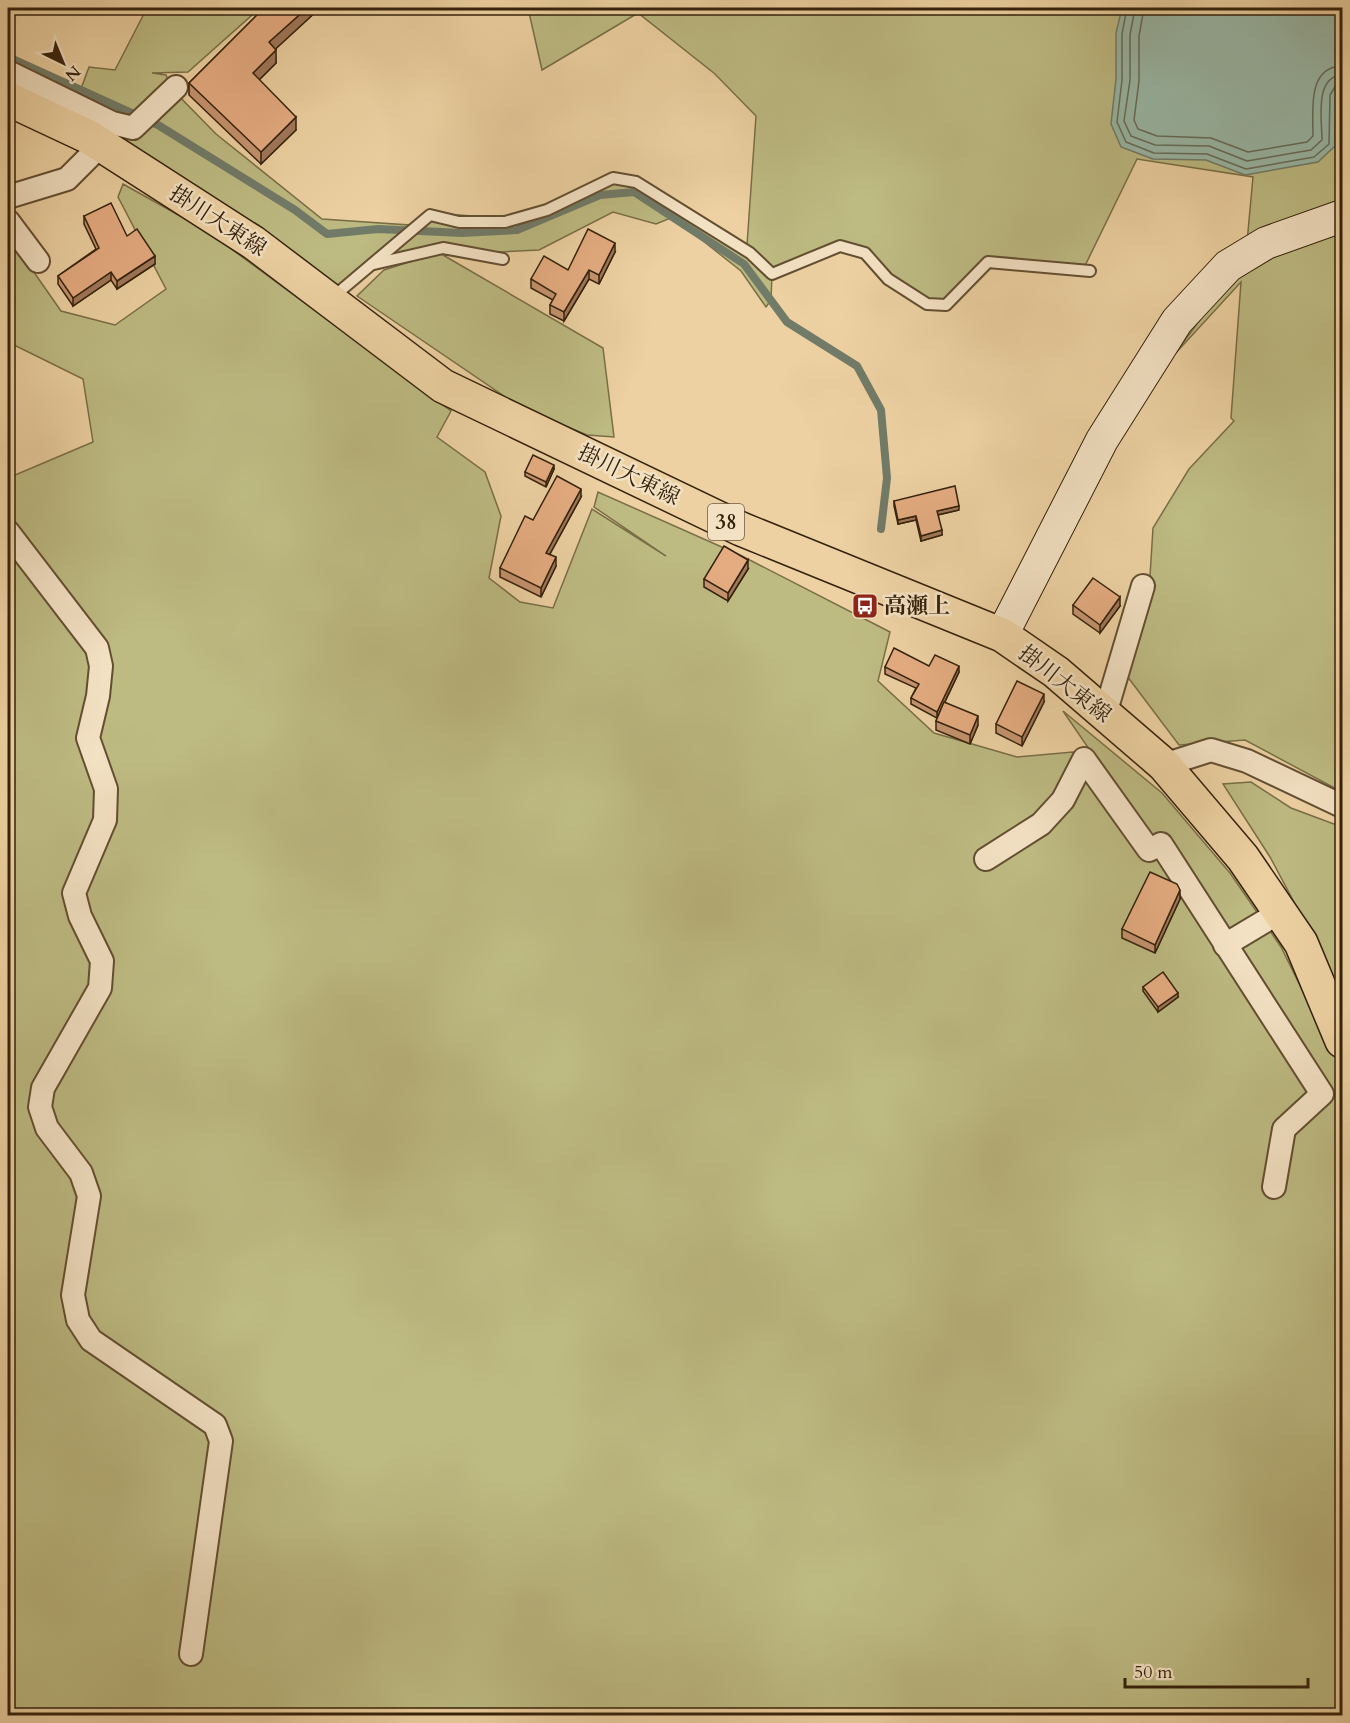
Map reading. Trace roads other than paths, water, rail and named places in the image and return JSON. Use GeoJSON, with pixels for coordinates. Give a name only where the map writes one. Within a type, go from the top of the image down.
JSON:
{"type":"FeatureCollection","features":[{"type":"Feature","properties":{"kind":"main road","name":"掛川大東線"},"geometry":{"type":"LineString","coordinates":[[8,99],[102,145],[254,243],[443,386],[741,529],[1002,635],[1056,672],[1164,765],[1243,858],[1301,943],[1342,1041]]}},
{"type":"Feature","properties":{"kind":"street"},"geometry":{"type":"LineString","coordinates":[[8,72],[112,123],[141,121],[176,87]]}},
{"type":"Feature","properties":{"kind":"street"},"geometry":{"type":"LineString","coordinates":[[8,197],[67,179],[102,145]]}},
{"type":"Feature","properties":{"kind":"street"},"geometry":{"type":"LineString","coordinates":[[1002,635],[1102,440],[1177,321],[1228,266],[1266,243],[1341,213]]}},
{"type":"Feature","properties":{"kind":"street"},"geometry":{"type":"LineString","coordinates":[[8,221],[38,261]]}},
{"type":"Feature","properties":{"kind":"street"},"geometry":{"type":"LineString","coordinates":[[8,532],[97,648],[100,666],[98,696],[88,738],[106,789],[105,820],[74,893],[80,916],[102,961],[100,988],[43,1088],[40,1107],[47,1128],[81,1173],[89,1196],[73,1295],[78,1320],[91,1340],[215,1425],[221,1441],[191,1654]]}},
{"type":"Feature","properties":{"kind":"street"},"geometry":{"type":"LineString","coordinates":[[1106,714],[1143,586]]}},
{"type":"Feature","properties":{"kind":"street"},"geometry":{"type":"LineString","coordinates":[[1164,765],[1211,750],[1247,761],[1306,791],[1342,806]]}},
{"type":"Feature","properties":{"kind":"street"},"geometry":{"type":"LineString","coordinates":[[986,859],[1041,824],[1063,800],[1084,759],[1149,850],[1161,844],[1322,1094],[1284,1129],[1274,1186]]}},
{"type":"Feature","properties":{"kind":"street"},"geometry":{"type":"LineString","coordinates":[[1225,945],[1280,912]]}},
{"type":"Feature","properties":{"kind":"lane"},"geometry":{"type":"LineString","coordinates":[[330,300],[430,215],[459,222],[506,222],[547,210],[614,178],[636,182],[706,228],[750,253],[772,274],[840,246],[865,253],[888,279],[927,304],[946,305],[988,262],[1090,271]]}},
{"type":"Feature","properties":{"kind":"lane"},"geometry":{"type":"LineString","coordinates":[[372,265],[444,248],[503,259]]}},
{"type":"Feature","properties":{"kind":"water"},"geometry":{"type":"Polygon","coordinates":[[[1122,8],[1342,8],[1342,84],[1336,96],[1335,146],[1318,162],[1245,175],[1206,160],[1153,159],[1121,147],[1111,124],[1116,79],[1116,33],[1122,8]]]}},
{"type":"Feature","properties":{"kind":"waterway"},"geometry":{"type":"LineString","coordinates":[[8,57],[158,125],[295,210],[327,234],[378,229],[462,233],[517,230],[600,195],[634,192],[744,264],[787,322],[857,366],[881,410],[887,478],[881,529]]}},
{"type":"Feature","properties":{"kind":"place","name":"高瀬上"},"geometry":{"type":"Point","coordinates":[865,606]}}]}
